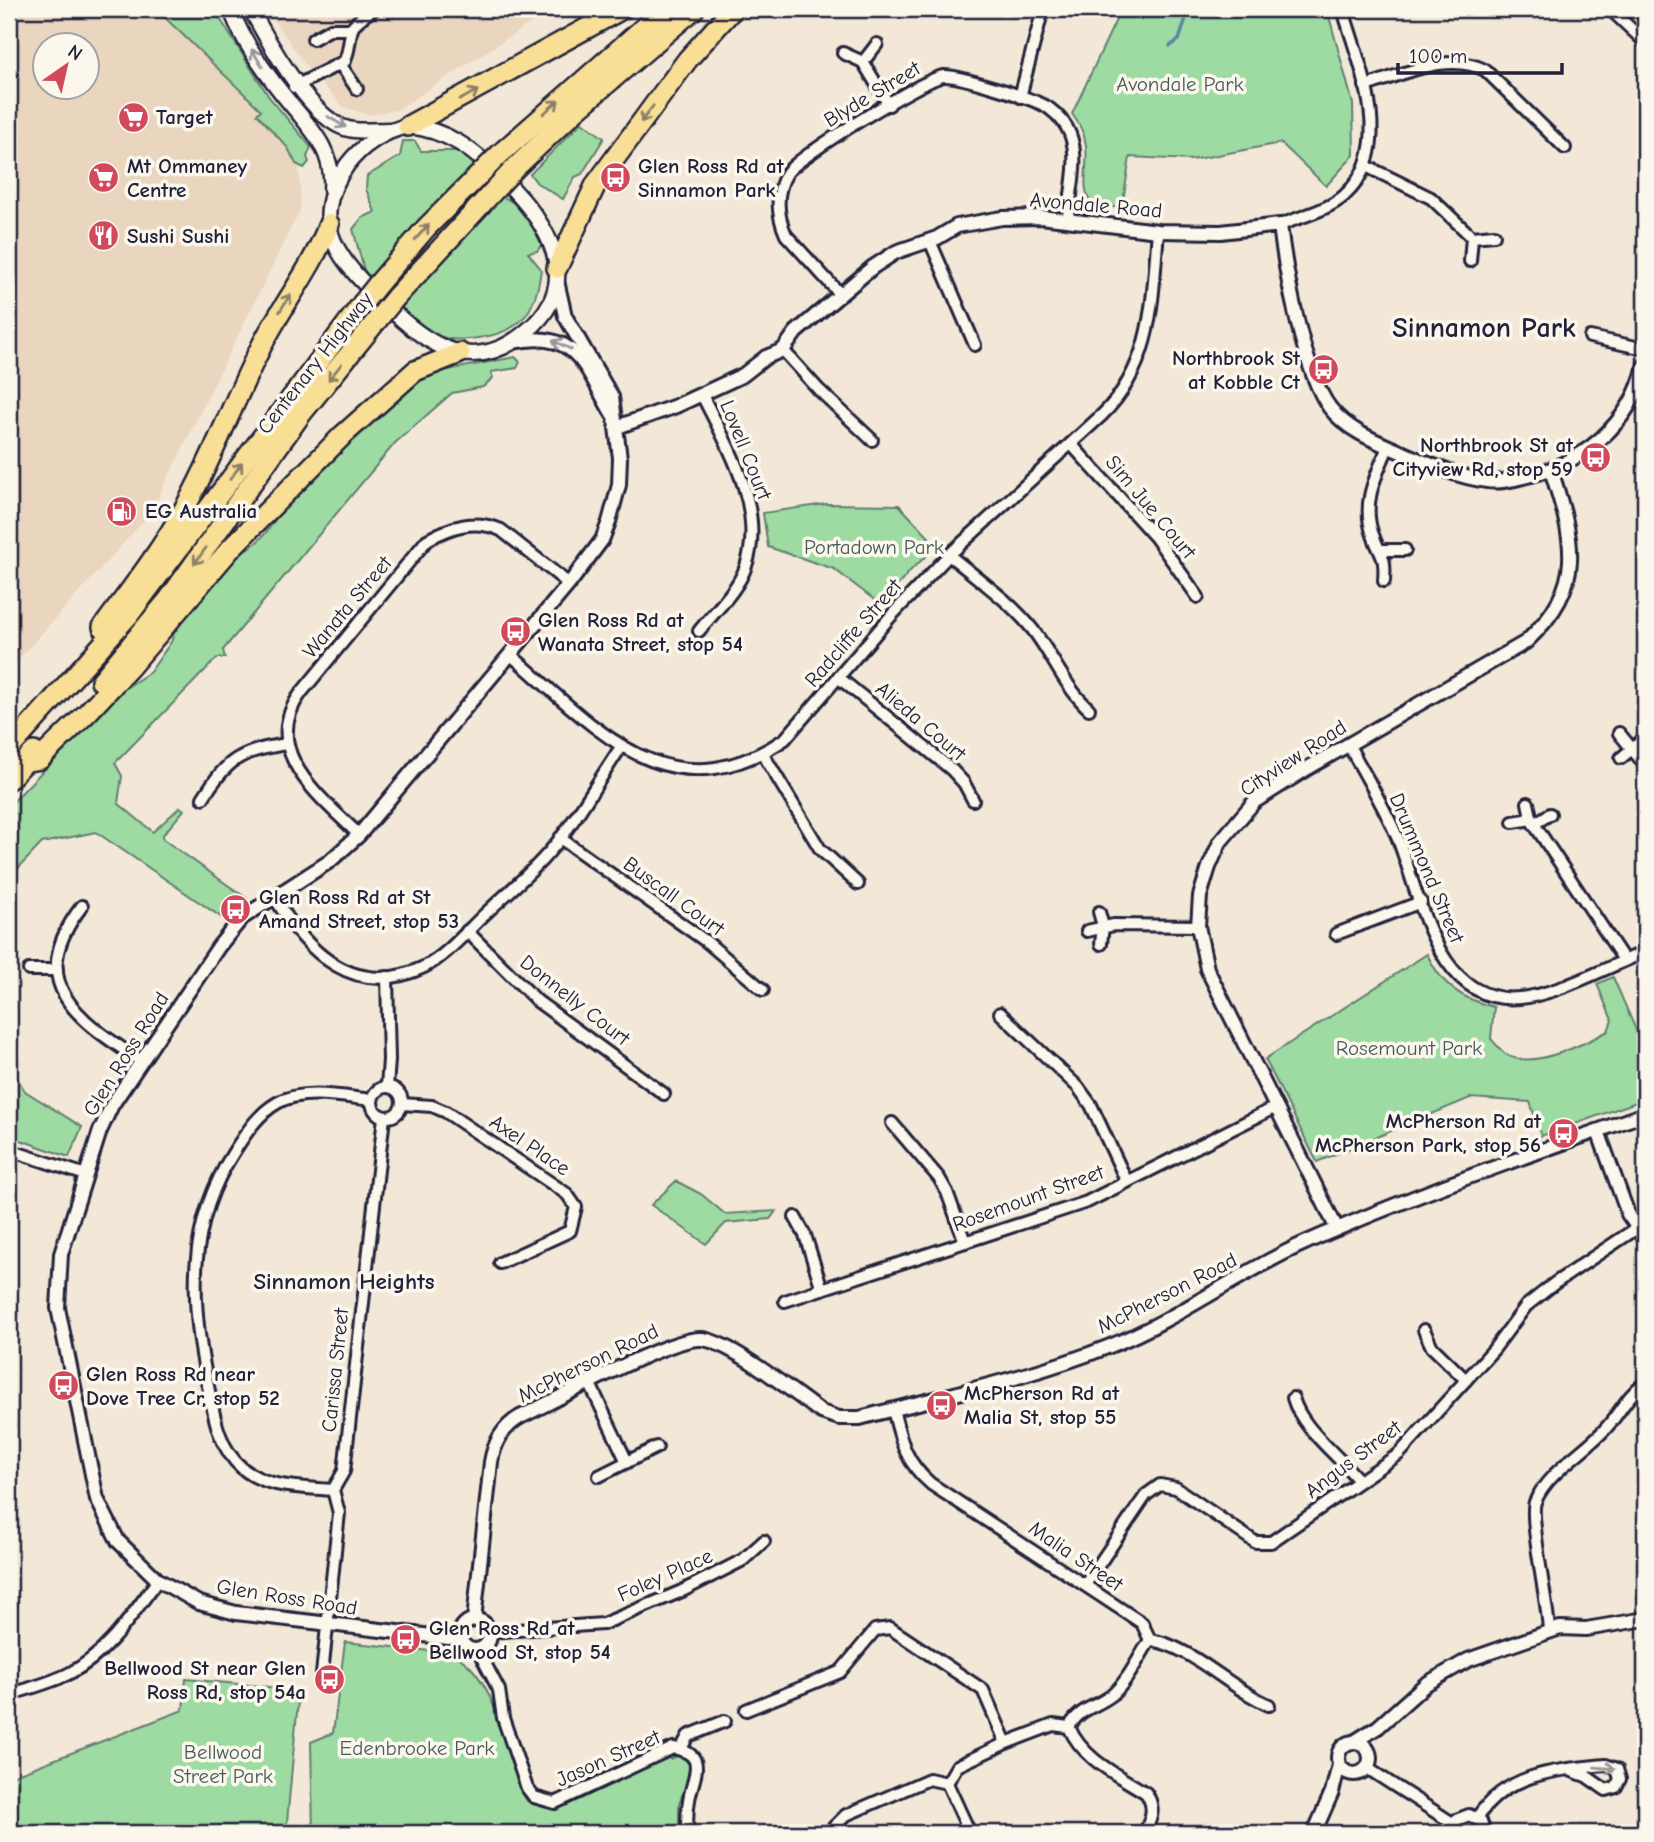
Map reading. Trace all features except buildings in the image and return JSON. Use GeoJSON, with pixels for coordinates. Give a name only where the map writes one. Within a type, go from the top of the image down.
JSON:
{"type":"FeatureCollection","features":[{"type":"Feature","properties":{"kind":"highway"},"geometry":{"type":"LineString","coordinates":[[399,128],[622,9]]}},
{"type":"Feature","properties":{"kind":"highway","name":"Centenary Highway"},"geometry":{"type":"LineString","coordinates":[[9,749],[143,597],[362,304],[426,228],[501,153],[665,9]]}},
{"type":"Feature","properties":{"kind":"highway","name":"Centenary Highway"},"geometry":{"type":"LineString","coordinates":[[9,779],[103,678],[169,599],[301,414],[396,297],[515,168],[585,102],[694,9]]}},
{"type":"Feature","properties":{"kind":"highway"},"geometry":{"type":"LineString","coordinates":[[557,273],[571,232],[601,177],[688,59],[733,9]]}},
{"type":"Feature","properties":{"kind":"highway"},"geometry":{"type":"LineString","coordinates":[[57,697],[66,672],[140,578],[188,502],[252,363],[276,318],[317,254],[329,224]]}},
{"type":"Feature","properties":{"kind":"highway"},"geometry":{"type":"LineString","coordinates":[[26,761],[40,759],[87,713],[130,668],[240,538],[343,435],[415,371],[460,353]]}},
{"type":"Feature","properties":{"kind":"main road"},"geometry":{"type":"LineString","coordinates":[[231,12],[283,95],[324,146],[331,167],[329,224],[334,247],[357,278],[425,341],[460,353],[488,352],[512,342],[544,314],[557,273],[550,237],[536,213],[480,157],[447,135],[399,128],[351,130],[336,125],[298,84],[267,40],[251,9]]}},
{"type":"Feature","properties":{"kind":"main road"},"geometry":{"type":"LineString","coordinates":[[258,9],[267,40]]}},
{"type":"Feature","properties":{"kind":"main road"},"geometry":{"type":"LineString","coordinates":[[330,195],[352,159],[399,128]]}},
{"type":"Feature","properties":{"kind":"street"},"geometry":{"type":"LineString","coordinates":[[283,95],[298,84],[340,64],[349,50],[350,29],[354,21],[374,9]]}},
{"type":"Feature","properties":{"kind":"street"},"geometry":{"type":"LineString","coordinates":[[1020,97],[1043,9]]}},
{"type":"Feature","properties":{"kind":"street","name":"Avondale Road"},"geometry":{"type":"LineString","coordinates":[[616,423],[702,395],[783,350],[791,337],[896,252],[930,241],[949,228],[981,221],[1068,218],[1158,231],[1221,232],[1280,225],[1343,197],[1366,166],[1372,125],[1365,86],[1343,9]]}},
{"type":"Feature","properties":{"kind":"street"},"geometry":{"type":"LineString","coordinates":[[1610,9],[1645,42]]}},
{"type":"Feature","properties":{"kind":"street"},"geometry":{"type":"LineString","coordinates":[[313,39],[331,29],[350,29]]}},
{"type":"Feature","properties":{"kind":"street"},"geometry":{"type":"LineString","coordinates":[[863,62],[877,44]]}},
{"type":"Feature","properties":{"kind":"street"},"geometry":{"type":"LineString","coordinates":[[843,53],[863,62],[889,105]]}},
{"type":"Feature","properties":{"kind":"street"},"geometry":{"type":"LineString","coordinates":[[1365,86],[1450,61],[1471,63],[1485,70],[1565,148]]}},
{"type":"Feature","properties":{"kind":"street"},"geometry":{"type":"LineString","coordinates":[[340,64],[357,89]]}},
{"type":"Feature","properties":{"kind":"street","name":"Blyde Street"},"geometry":{"type":"LineString","coordinates":[[841,294],[786,235],[779,214],[779,196],[787,174],[796,163],[930,79],[959,77],[1049,107],[1070,135],[1074,155],[1068,218]]}},
{"type":"Feature","properties":{"kind":"street"},"geometry":{"type":"LineString","coordinates":[[1366,166],[1431,198],[1472,237],[1494,235]]}},
{"type":"Feature","properties":{"kind":"street"},"geometry":{"type":"LineString","coordinates":[[1280,225],[1284,267],[1321,394],[1347,425],[1388,447],[1453,474],[1489,482],[1551,470],[1584,453],[1620,419],[1635,395],[1645,365]]}},
{"type":"Feature","properties":{"kind":"street","name":"Radcliffe Street"},"geometry":{"type":"LineString","coordinates":[[511,655],[621,747],[660,765],[688,771],[716,768],[763,754],[785,739],[949,555],[1113,405],[1136,370],[1146,339],[1158,231]]}},
{"type":"Feature","properties":{"kind":"street"},"geometry":{"type":"LineString","coordinates":[[1470,261],[1472,237]]}},
{"type":"Feature","properties":{"kind":"street"},"geometry":{"type":"LineString","coordinates":[[930,241],[975,345]]}},
{"type":"Feature","properties":{"kind":"street","name":"Glen Ross Road"},"geometry":{"type":"LineString","coordinates":[[460,1635],[449,1638],[218,1610],[180,1594],[158,1580],[118,1541],[97,1499],[58,1308],[61,1254],[112,1105],[233,928],[247,913],[330,861],[359,835],[511,655],[601,540],[615,502],[620,458],[616,423],[608,387],[562,309],[557,273]]}},
{"type":"Feature","properties":{"kind":"street"},"geometry":{"type":"LineString","coordinates":[[1590,337],[1645,349]]}},
{"type":"Feature","properties":{"kind":"street","name":"Glen Ross Road"},"geometry":{"type":"LineString","coordinates":[[512,342],[542,338],[558,342],[572,350],[585,364],[616,423]]}},
{"type":"Feature","properties":{"kind":"street"},"geometry":{"type":"LineString","coordinates":[[783,350],[819,390],[872,440]]}},
{"type":"Feature","properties":{"kind":"street","name":"Lovell Court"},"geometry":{"type":"LineString","coordinates":[[699,631],[746,568],[752,522],[746,493],[702,395]]}},
{"type":"Feature","properties":{"kind":"street","name":"Sim Jue Court"},"geometry":{"type":"LineString","coordinates":[[1071,444],[1156,538],[1198,597]]}},
{"type":"Feature","properties":{"kind":"street"},"geometry":{"type":"LineString","coordinates":[[1384,581],[1385,559],[1373,537],[1367,508],[1372,485],[1388,447]]}},
{"type":"Feature","properties":{"kind":"street","name":"Cityview Road"},"geometry":{"type":"LineString","coordinates":[[1337,1229],[1216,992],[1207,969],[1198,926],[1200,896],[1220,842],[1235,821],[1254,802],[1348,744],[1526,642],[1546,623],[1560,600],[1569,575],[1572,544],[1551,470]]}},
{"type":"Feature","properties":{"kind":"street","name":"Wanata Street"},"geometry":{"type":"LineString","coordinates":[[286,744],[288,717],[295,701],[427,540],[447,528],[474,523],[501,530],[569,584]]}},
{"type":"Feature","properties":{"kind":"street"},"geometry":{"type":"LineString","coordinates":[[1382,550],[1405,550]]}},
{"type":"Feature","properties":{"kind":"street"},"geometry":{"type":"LineString","coordinates":[[949,555],[1018,612],[1035,633],[1072,694],[1089,709]]}},
{"type":"Feature","properties":{"kind":"street","name":"Alieda Court"},"geometry":{"type":"LineString","coordinates":[[838,677],[951,769],[964,783],[973,800]]}},
{"type":"Feature","properties":{"kind":"street"},"geometry":{"type":"LineString","coordinates":[[1619,733],[1645,765]]}},
{"type":"Feature","properties":{"kind":"street"},"geometry":{"type":"LineString","coordinates":[[1621,758],[1645,738]]}},
{"type":"Feature","properties":{"kind":"street"},"geometry":{"type":"LineString","coordinates":[[203,799],[225,767],[246,752],[286,744],[303,778],[359,835]]}},
{"type":"Feature","properties":{"kind":"street","name":"Drummond Street"},"geometry":{"type":"LineString","coordinates":[[1348,744],[1397,836],[1439,951],[1451,969],[1467,984],[1486,994],[1521,998],[1542,993],[1645,952]]}},
{"type":"Feature","properties":{"kind":"street"},"geometry":{"type":"LineString","coordinates":[[274,896],[285,914],[320,956],[344,970],[369,977],[387,977],[425,967],[542,859],[560,838],[621,747]]}},
{"type":"Feature","properties":{"kind":"street"},"geometry":{"type":"LineString","coordinates":[[763,754],[820,849],[858,884]]}},
{"type":"Feature","properties":{"kind":"street"},"geometry":{"type":"LineString","coordinates":[[1528,803],[1533,821],[1624,960]]}},
{"type":"Feature","properties":{"kind":"street"},"geometry":{"type":"LineString","coordinates":[[1513,822],[1533,821],[1550,814]]}},
{"type":"Feature","properties":{"kind":"street","name":"Buscall Court"},"geometry":{"type":"LineString","coordinates":[[560,838],[707,942],[763,990]]}},
{"type":"Feature","properties":{"kind":"street"},"geometry":{"type":"LineString","coordinates":[[1336,934],[1421,902]]}},
{"type":"Feature","properties":{"kind":"street"},"geometry":{"type":"LineString","coordinates":[[82,906],[69,922],[60,945],[57,970],[62,990],[72,1010],[89,1026],[141,1061]]}},
{"type":"Feature","properties":{"kind":"street"},"geometry":{"type":"LineString","coordinates":[[1100,912],[1103,926],[1101,944]]}},
{"type":"Feature","properties":{"kind":"street"},"geometry":{"type":"LineString","coordinates":[[1087,931],[1103,926],[1198,926]]}},
{"type":"Feature","properties":{"kind":"street","name":"Donnelly Court"},"geometry":{"type":"LineString","coordinates":[[467,931],[537,1000],[664,1094]]}},
{"type":"Feature","properties":{"kind":"street"},"geometry":{"type":"LineString","coordinates":[[29,970],[57,970]]}},
{"type":"Feature","properties":{"kind":"street"},"geometry":{"type":"LineString","coordinates":[[387,977],[387,1087]]}},
{"type":"Feature","properties":{"kind":"street"},"geometry":{"type":"LineString","coordinates":[[1000,1013],[1078,1087],[1091,1105],[1127,1182]]}},
{"type":"Feature","properties":{"kind":"street"},"geometry":{"type":"LineString","coordinates":[[387,1087],[400,1094],[402,1104],[393,1116],[384,1117],[373,1109],[372,1101],[378,1089],[387,1087]]}},
{"type":"Feature","properties":{"kind":"street"},"geometry":{"type":"LineString","coordinates":[[333,1490],[275,1484],[258,1479],[229,1454],[220,1437],[212,1408],[195,1321],[195,1257],[211,1200],[227,1163],[260,1114],[279,1101],[304,1096],[372,1101]]}},
{"type":"Feature","properties":{"kind":"street","name":"Axel Place"},"geometry":{"type":"LineString","coordinates":[[402,1104],[432,1106],[446,1112],[567,1194],[576,1207],[570,1231],[500,1263]]}},
{"type":"Feature","properties":{"kind":"street","name":"Rosemount Street"},"geometry":{"type":"LineString","coordinates":[[785,1301],[1087,1202],[1274,1108]]}},
{"type":"Feature","properties":{"kind":"street","name":"McPherson Road"},"geometry":{"type":"LineString","coordinates":[[474,1620],[495,1446],[513,1421],[669,1345],[687,1339],[703,1339],[724,1346],[821,1412],[839,1418],[860,1418],[1109,1347],[1146,1330],[1304,1243],[1387,1207],[1645,1114]]}},
{"type":"Feature","properties":{"kind":"street","name":"Carissa Street"},"geometry":{"type":"LineString","coordinates":[[322,1674],[339,1513],[333,1490],[344,1471],[384,1117]]}},
{"type":"Feature","properties":{"kind":"street"},"geometry":{"type":"LineString","coordinates":[[892,1123],[939,1178],[947,1192],[965,1242]]}},
{"type":"Feature","properties":{"kind":"street"},"geometry":{"type":"LineString","coordinates":[[1598,1131],[1628,1214],[1641,1233]]}},
{"type":"Feature","properties":{"kind":"street"},"geometry":{"type":"LineString","coordinates":[[9,1150],[86,1175]]}},
{"type":"Feature","properties":{"kind":"street"},"geometry":{"type":"LineString","coordinates":[[795,1217],[805,1235],[822,1289]]}},
{"type":"Feature","properties":{"kind":"street","name":"Angus Street"},"geometry":{"type":"LineString","coordinates":[[1085,1585],[1148,1492],[1157,1485],[1174,1487],[1255,1542],[1265,1544],[1399,1454],[1466,1380],[1527,1306],[1555,1283],[1641,1233]]}},
{"type":"Feature","properties":{"kind":"street"},"geometry":{"type":"LineString","coordinates":[[1424,1330],[1432,1347],[1466,1380]]}},
{"type":"Feature","properties":{"kind":"street"},"geometry":{"type":"LineString","coordinates":[[1549,1630],[1541,1558],[1532,1518],[1535,1501],[1571,1458],[1606,1428],[1623,1403],[1645,1383]]}},
{"type":"Feature","properties":{"kind":"street"},"geometry":{"type":"LineString","coordinates":[[590,1384],[627,1462]]}},
{"type":"Feature","properties":{"kind":"street"},"geometry":{"type":"LineString","coordinates":[[1293,1398],[1306,1422],[1359,1481]]}},
{"type":"Feature","properties":{"kind":"street","name":"Malia Street"},"geometry":{"type":"LineString","coordinates":[[893,1409],[905,1454],[914,1470],[931,1484],[1142,1623],[1150,1640],[1166,1642],[1241,1692],[1269,1705]]}},
{"type":"Feature","properties":{"kind":"street"},"geometry":{"type":"LineString","coordinates":[[599,1476],[657,1447]]}},
{"type":"Feature","properties":{"kind":"street","name":"Foley Place"},"geometry":{"type":"LineString","coordinates":[[490,1632],[603,1624],[682,1591],[743,1560],[764,1541]]}},
{"type":"Feature","properties":{"kind":"street"},"geometry":{"type":"LineString","coordinates":[[9,1694],[71,1673],[92,1657],[122,1627],[158,1580]]}},
{"type":"Feature","properties":{"kind":"street"},"geometry":{"type":"LineString","coordinates":[[1314,1833],[1332,1792],[1340,1749],[1378,1727],[1410,1696],[1447,1670],[1549,1630],[1587,1629],[1645,1619]]}},
{"type":"Feature","properties":{"kind":"street"},"geometry":{"type":"LineString","coordinates":[[474,1620],[484,1623],[490,1632],[487,1645],[478,1650],[465,1647],[460,1635],[464,1626],[474,1620]]}},
{"type":"Feature","properties":{"kind":"street"},"geometry":{"type":"LineString","coordinates":[[746,1710],[774,1701],[840,1672],[875,1630],[890,1628],[983,1690],[1006,1743]]}},
{"type":"Feature","properties":{"kind":"street"},"geometry":{"type":"LineString","coordinates":[[1069,1727],[1077,1713],[1111,1696],[1150,1640]]}},
{"type":"Feature","properties":{"kind":"street","name":"Jason Street"},"geometry":{"type":"LineString","coordinates":[[478,1650],[499,1690],[503,1718],[527,1788],[534,1797],[555,1803],[674,1748],[681,1749],[689,1753],[697,1767],[689,1800],[687,1833]]}},
{"type":"Feature","properties":{"kind":"street"},"geometry":{"type":"LineString","coordinates":[[681,1749],[688,1736],[725,1721]]}},
{"type":"Feature","properties":{"kind":"street"},"geometry":{"type":"LineString","coordinates":[[947,1783],[957,1766],[1006,1743],[1053,1725],[1069,1727]]}},
{"type":"Feature","properties":{"kind":"street"},"geometry":{"type":"LineString","coordinates":[[1069,1727],[1075,1742],[1087,1754],[1146,1793],[1153,1802],[1153,1813],[1144,1833]]}},
{"type":"Feature","properties":{"kind":"street"},"geometry":{"type":"LineString","coordinates":[[1332,1792],[1353,1774],[1367,1768],[1370,1759],[1368,1750],[1378,1727]]}},
{"type":"Feature","properties":{"kind":"street"},"geometry":{"type":"LineString","coordinates":[[1354,1742],[1368,1750]]}},
{"type":"Feature","properties":{"kind":"street"},"geometry":{"type":"LineString","coordinates":[[1339,1765],[1353,1774]]}},
{"type":"Feature","properties":{"kind":"street"},"geometry":{"type":"LineString","coordinates":[[1367,1768],[1452,1828],[1464,1816],[1477,1818],[1485,1833]]}},
{"type":"Feature","properties":{"kind":"street"},"geometry":{"type":"LineString","coordinates":[[1477,1818],[1493,1796],[1517,1781],[1572,1771]]}},
{"type":"Feature","properties":{"kind":"street"},"geometry":{"type":"LineString","coordinates":[[828,1833],[846,1815],[929,1779],[947,1783]]}},
{"type":"Feature","properties":{"kind":"street"},"geometry":{"type":"LineString","coordinates":[[947,1783],[970,1833]]}},
{"type":"Feature","properties":{"kind":"shaded area","name":"Mt Ommaney Centre"},"geometry":{"type":"Polygon","coordinates":[[[9,9],[213,9],[298,146],[301,208],[150,514],[9,670],[9,9]]]}},
{"type":"Feature","properties":{"kind":"shaded area"},"geometry":{"type":"Polygon","coordinates":[[[269,9],[552,9],[397,110],[368,115],[344,107],[312,74],[270,15],[269,9]]]}},
{"type":"Feature","properties":{"kind":"green space"},"geometry":{"type":"Polygon","coordinates":[[[156,9],[214,9],[269,97],[311,147],[307,157],[309,162],[304,168],[296,164],[288,148],[257,114],[261,110],[156,9]]]}},
{"type":"Feature","properties":{"kind":"green space","name":"Avondale Park"},"geometry":{"type":"Polygon","coordinates":[[[1121,9],[1130,9],[1141,19],[1151,9],[1327,9],[1353,104],[1354,155],[1326,186],[1281,143],[1191,160],[1130,157],[1122,208],[1091,204],[1085,183],[1085,140],[1072,114],[1121,9]]]}},
{"type":"Feature","properties":{"kind":"green space"},"geometry":{"type":"Polygon","coordinates":[[[582,122],[604,138],[582,174],[575,177],[563,199],[537,183],[530,174],[582,122]]]}},
{"type":"Feature","properties":{"kind":"green space"},"geometry":{"type":"Polygon","coordinates":[[[403,141],[415,141],[421,151],[460,151],[480,163],[372,281],[364,270],[353,229],[362,218],[375,212],[366,189],[367,176],[400,156],[403,141]]]}},
{"type":"Feature","properties":{"kind":"green space"},"geometry":{"type":"Polygon","coordinates":[[[501,196],[527,215],[540,237],[542,245],[537,251],[528,253],[541,269],[539,284],[530,308],[516,325],[493,335],[457,339],[430,333],[400,308],[501,196]]]}},
{"type":"Feature","properties":{"kind":"green space"},"geometry":{"type":"Polygon","coordinates":[[[515,357],[520,362],[517,368],[491,372],[493,378],[483,387],[452,393],[395,443],[223,650],[225,658],[217,658],[115,763],[122,776],[118,803],[153,832],[180,807],[184,810],[162,836],[163,839],[246,898],[221,917],[96,832],[42,843],[9,878],[9,806],[115,695],[150,672],[171,642],[179,621],[241,551],[249,548],[264,535],[293,495],[422,375],[515,357]]]}},
{"type":"Feature","properties":{"kind":"green space","name":"Portadown Park"},"geometry":{"type":"Polygon","coordinates":[[[826,504],[899,505],[937,546],[911,570],[881,605],[834,569],[768,547],[763,513],[826,504]]]}},
{"type":"Feature","properties":{"kind":"green space","name":"Rosemount Park"},"geometry":{"type":"Polygon","coordinates":[[[1427,954],[1439,974],[1453,989],[1472,1000],[1494,1007],[1491,1039],[1507,1055],[1518,1059],[1558,1054],[1608,1031],[1612,1020],[1597,984],[1613,977],[1645,1051],[1645,1099],[1541,1136],[1530,1102],[1470,1098],[1317,1162],[1265,1059],[1427,954]]]}},
{"type":"Feature","properties":{"kind":"green space"},"geometry":{"type":"Polygon","coordinates":[[[9,1065],[25,1091],[82,1127],[69,1157],[9,1136],[9,1065]]]}},
{"type":"Feature","properties":{"kind":"green space"},"geometry":{"type":"Polygon","coordinates":[[[676,1181],[701,1194],[725,1214],[776,1211],[770,1219],[726,1223],[706,1244],[651,1205],[676,1181]]]}},
{"type":"Feature","properties":{"kind":"green space","name":"Edenbrooke Park"},"geometry":{"type":"Polygon","coordinates":[[[345,1642],[450,1653],[466,1663],[480,1678],[490,1697],[527,1801],[547,1808],[668,1756],[670,1759],[680,1755],[688,1759],[691,1774],[679,1803],[679,1833],[313,1833],[311,1742],[333,1733],[345,1642]]]}},
{"type":"Feature","properties":{"kind":"green space","name":"Bellwood Street Park"},"geometry":{"type":"Polygon","coordinates":[[[186,1679],[299,1690],[286,1833],[9,1833],[9,1777],[183,1710],[186,1679]]]}},
{"type":"Feature","properties":{"kind":"waterway"},"geometry":{"type":"LineString","coordinates":[[1170,46],[1179,40],[1189,9]]}},
{"type":"Feature","properties":{"kind":"place","name":"Target"},"geometry":{"type":"Point","coordinates":[133,117]}},
{"type":"Feature","properties":{"kind":"place","name":"Mt Ommaney Centre"},"geometry":{"type":"Point","coordinates":[104,178]}},
{"type":"Feature","properties":{"kind":"place","name":"Glen Ross Rd at Sinnamon Park"},"geometry":{"type":"Point","coordinates":[615,178]}},
{"type":"Feature","properties":{"kind":"place","name":"Sushi Sushi"},"geometry":{"type":"Point","coordinates":[104,236]}},
{"type":"Feature","properties":{"kind":"place","name":"Northbrook St at Kobble Ct"},"geometry":{"type":"Point","coordinates":[1323,370]}},
{"type":"Feature","properties":{"kind":"place","name":"Northbrook St at Cityview Rd, stop 59"},"geometry":{"type":"Point","coordinates":[1596,457]}},
{"type":"Feature","properties":{"kind":"place","name":"EG Australia"},"geometry":{"type":"Point","coordinates":[122,511]}},
{"type":"Feature","properties":{"kind":"place","name":"Glen Ross Rd at Wanata Street, stop 54"},"geometry":{"type":"Point","coordinates":[515,632]}},
{"type":"Feature","properties":{"kind":"place","name":"Glen Ross Rd at St Amand Street, stop 53"},"geometry":{"type":"Point","coordinates":[236,909]}},
{"type":"Feature","properties":{"kind":"place","name":"McPherson Rd at McPherson Park, stop 56"},"geometry":{"type":"Point","coordinates":[1564,1133]}},
{"type":"Feature","properties":{"kind":"place","name":"Glen Ross Rd near Dove Tree Cr, stop 52"},"geometry":{"type":"Point","coordinates":[63,1386]}},
{"type":"Feature","properties":{"kind":"place","name":"McPherson Rd at Malia St, stop 55"},"geometry":{"type":"Point","coordinates":[941,1405]}},
{"type":"Feature","properties":{"kind":"place","name":"Glen Ross Rd at Bellwood St, stop 54"},"geometry":{"type":"Point","coordinates":[406,1640]}},
{"type":"Feature","properties":{"kind":"place","name":"Bellwood St near Glen Ross Rd, stop 54a"},"geometry":{"type":"Point","coordinates":[329,1680]}},
{"type":"Feature","properties":{"kind":"district","name":"Sinnamon Park"},"geometry":{"type":"Point","coordinates":[1484,328]}},
{"type":"Feature","properties":{"kind":"district","name":"Sinnamon Heights"},"geometry":{"type":"Point","coordinates":[344,1281]}}]}
